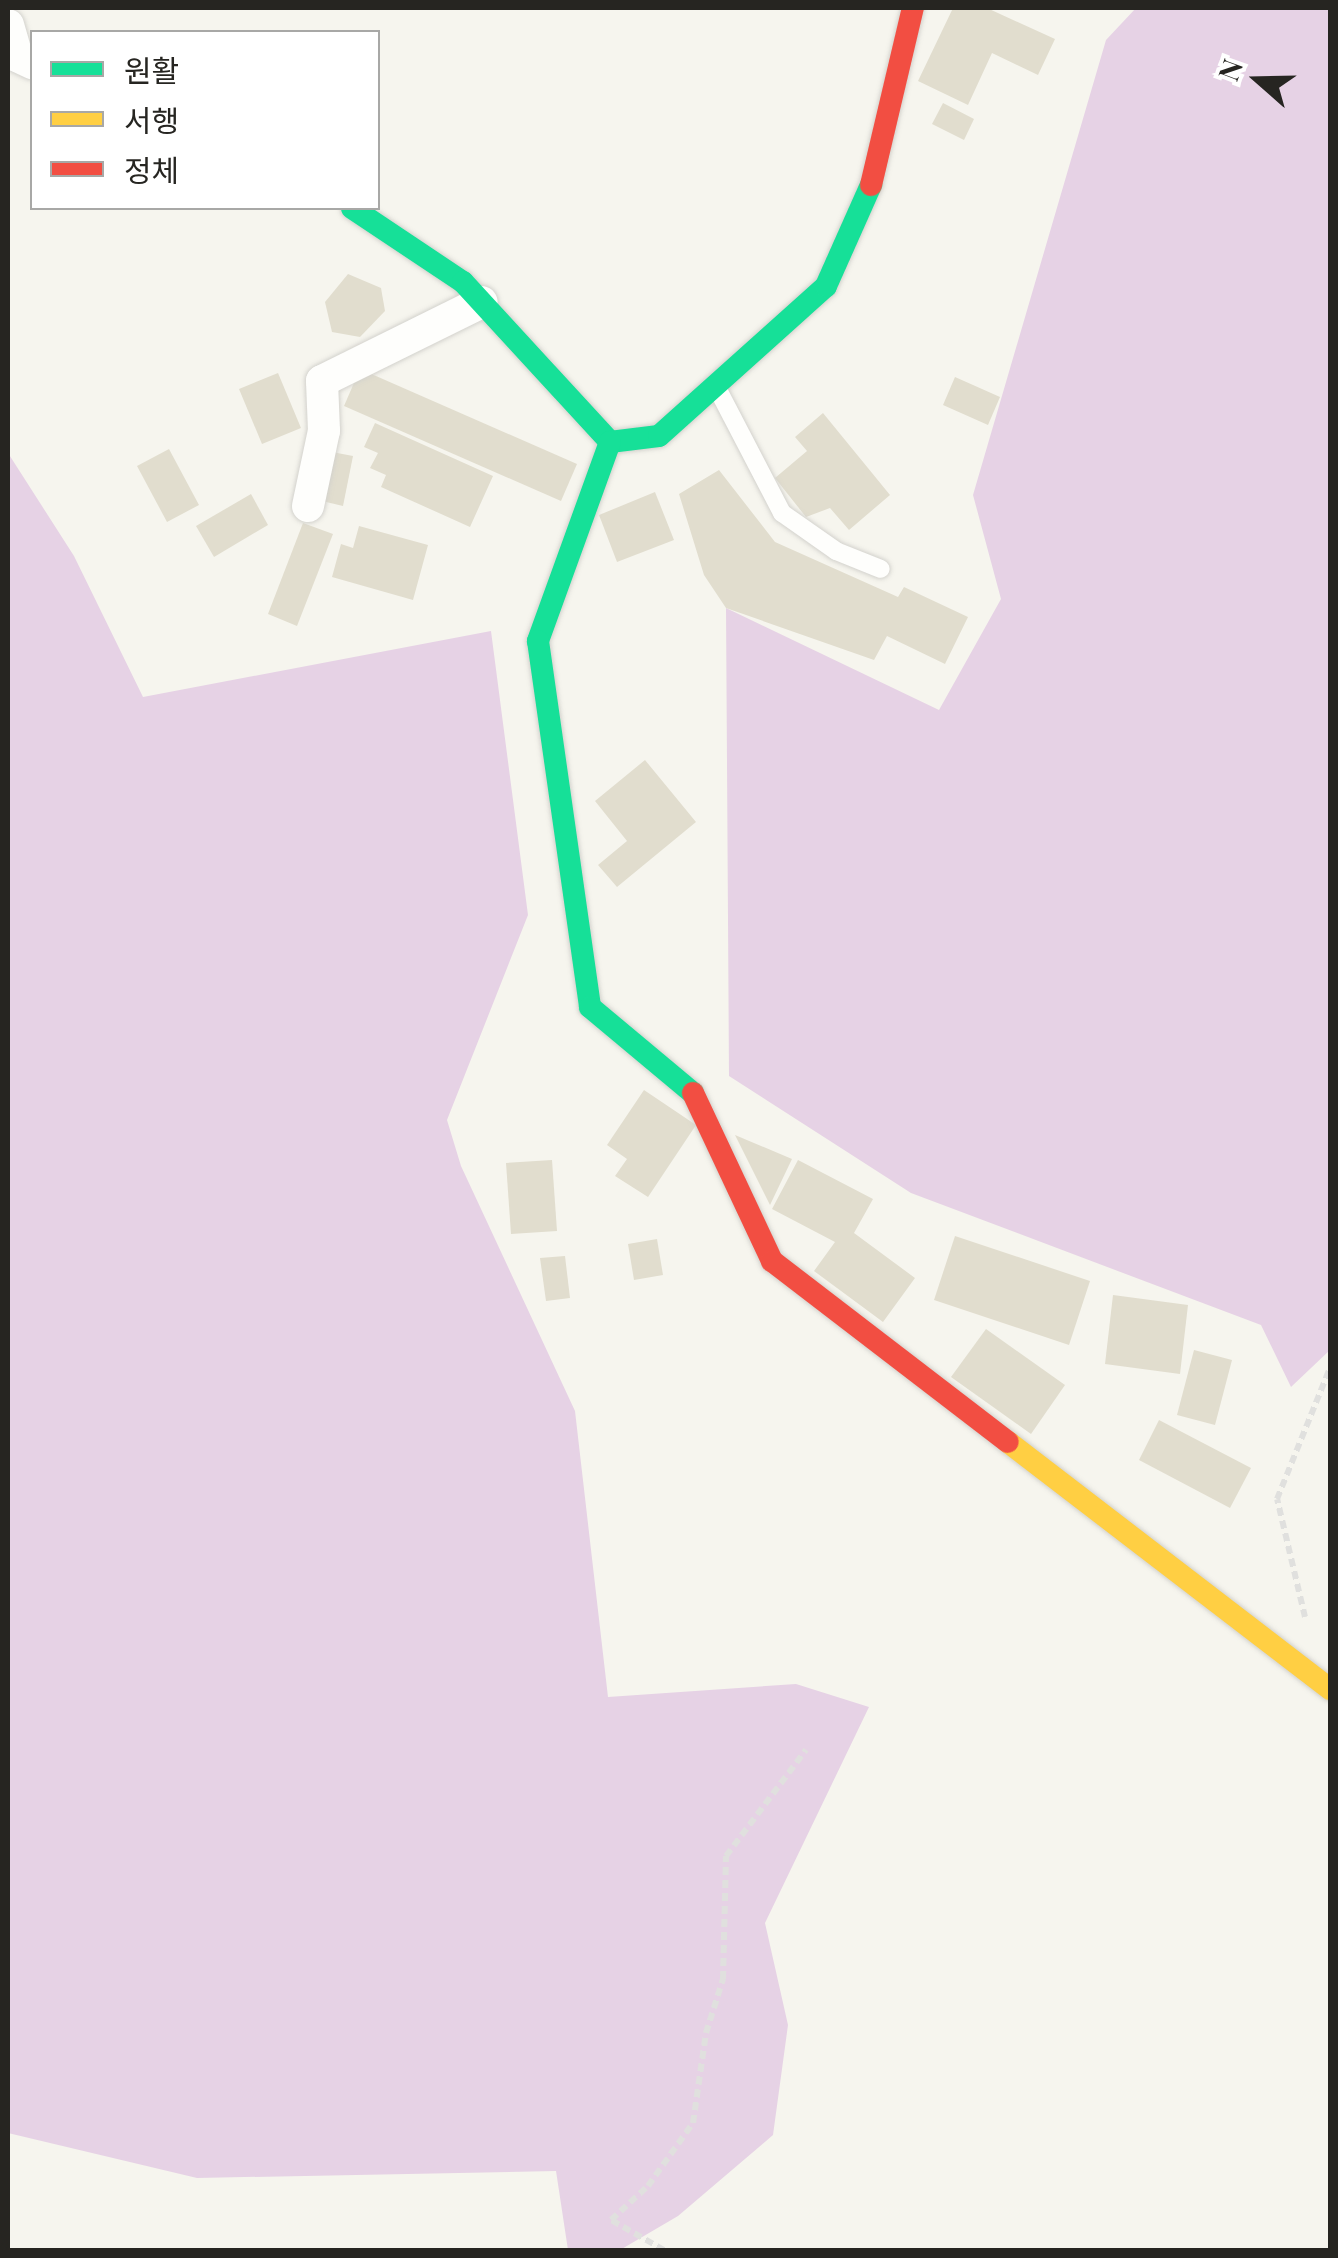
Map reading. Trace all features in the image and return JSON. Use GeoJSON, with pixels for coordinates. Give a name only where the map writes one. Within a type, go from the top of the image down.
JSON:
{"type":"FeatureCollection","features":[{"type":"Feature","properties":{"kind":"street"},"geometry":{"type":"LineString","coordinates":[[610,442],[660,436],[826,286],[876,173],[913,8]]}},
{"type":"Feature","properties":{"kind":"street"},"geometry":{"type":"LineString","coordinates":[[8,25],[17,56],[30,62]]}},
{"type":"Feature","properties":{"kind":"street"},"geometry":{"type":"LineString","coordinates":[[355,210],[463,282],[610,442]]}},
{"type":"Feature","properties":{"kind":"street"},"geometry":{"type":"LineString","coordinates":[[308,506],[324,431],[322,381],[482,302]]}},
{"type":"Feature","properties":{"kind":"street"},"geometry":{"type":"LineString","coordinates":[[610,442],[538,640],[590,1007],[689,1084],[772,1261],[1330,1689]]}},
{"type":"Feature","properties":{"kind":"lane"},"geometry":{"type":"LineString","coordinates":[[716,388],[782,514],[836,551],[881,569]]}},
{"type":"Feature","properties":{"kind":"path"},"geometry":{"type":"LineString","coordinates":[[1307,1626],[1276,1499],[1330,1368]]}},
{"type":"Feature","properties":{"kind":"path"},"geometry":{"type":"LineString","coordinates":[[664,2250],[611,2220],[648,2186],[693,2123],[706,2033],[723,1979],[726,1856],[806,1750]]}},
{"type":"Feature","properties":{"kind":"shaded area"},"geometry":{"type":"Polygon","coordinates":[[[1136,8],[1330,8],[1330,1350],[1291,1387],[1261,1325],[911,1193],[729,1076],[726,608],[939,710],[1001,599],[973,495],[1106,40],[1136,8]]]}},
{"type":"Feature","properties":{"kind":"shaded area"},"geometry":{"type":"Polygon","coordinates":[[[8,453],[74,556],[143,697],[491,631],[528,915],[447,1120],[461,1166],[575,1411],[608,1697],[796,1684],[869,1707],[765,1923],[788,2025],[773,2135],[678,2216],[620,2250],[568,2250],[556,2171],[197,2178],[8,2133],[8,453]]]}},
{"type":"Feature","properties":{"kind":"building"},"geometry":{"type":"Polygon","coordinates":[[[953,8],[987,8],[1055,39],[1038,75],[992,53],[968,105],[918,81],[953,8]]]}},
{"type":"Feature","properties":{"kind":"building"},"geometry":{"type":"Polygon","coordinates":[[[943,103],[974,119],[964,140],[932,124],[943,103]]]}},
{"type":"Feature","properties":{"kind":"building"},"geometry":{"type":"Polygon","coordinates":[[[348,274],[381,288],[385,311],[360,337],[332,332],[325,302],[348,274]]]}},
{"type":"Feature","properties":{"kind":"building"},"geometry":{"type":"Polygon","coordinates":[[[360,369],[577,464],[561,501],[344,406],[360,369]]]}},
{"type":"Feature","properties":{"kind":"building"},"geometry":{"type":"Polygon","coordinates":[[[278,373],[301,428],[262,444],[239,389],[278,373]]]}},
{"type":"Feature","properties":{"kind":"building"},"geometry":{"type":"Polygon","coordinates":[[[955,377],[1000,397],[988,425],[943,405],[955,377]]]}},
{"type":"Feature","properties":{"kind":"building"},"geometry":{"type":"Polygon","coordinates":[[[823,413],[890,495],[849,530],[830,508],[806,517],[775,478],[807,451],[795,437],[823,413]]]}},
{"type":"Feature","properties":{"kind":"building"},"geometry":{"type":"Polygon","coordinates":[[[375,423],[493,476],[470,527],[381,487],[386,475],[370,468],[378,453],[364,447],[375,423]]]}},
{"type":"Feature","properties":{"kind":"building"},"geometry":{"type":"Polygon","coordinates":[[[169,449],[199,505],[167,522],[137,466],[169,449]]]}},
{"type":"Feature","properties":{"kind":"building"},"geometry":{"type":"Polygon","coordinates":[[[332,452],[353,456],[343,506],[322,501],[332,452]]]}},
{"type":"Feature","properties":{"kind":"building"},"geometry":{"type":"Polygon","coordinates":[[[719,470],[775,542],[898,597],[904,587],[968,617],[945,664],[887,636],[874,660],[726,608],[704,575],[679,494],[719,470]]]}},
{"type":"Feature","properties":{"kind":"building"},"geometry":{"type":"Polygon","coordinates":[[[655,492],[674,540],[617,562],[599,515],[655,492]]]}},
{"type":"Feature","properties":{"kind":"building"},"geometry":{"type":"Polygon","coordinates":[[[251,494],[268,525],[214,557],[196,526],[251,494]]]}},
{"type":"Feature","properties":{"kind":"building"},"geometry":{"type":"Polygon","coordinates":[[[303,523],[333,534],[297,626],[268,614],[303,523]]]}},
{"type":"Feature","properties":{"kind":"building"},"geometry":{"type":"Polygon","coordinates":[[[359,526],[428,545],[413,600],[332,577],[341,544],[353,548],[359,526]]]}},
{"type":"Feature","properties":{"kind":"building"},"geometry":{"type":"Polygon","coordinates":[[[645,760],[696,822],[617,887],[598,865],[627,841],[595,801],[645,760]]]}},
{"type":"Feature","properties":{"kind":"building"},"geometry":{"type":"Polygon","coordinates":[[[644,1090],[696,1125],[648,1197],[615,1176],[627,1159],[607,1145],[644,1090]]]}},
{"type":"Feature","properties":{"kind":"building"},"geometry":{"type":"Polygon","coordinates":[[[735,1135],[792,1159],[770,1205],[735,1135]]]}},
{"type":"Feature","properties":{"kind":"building"},"geometry":{"type":"Polygon","coordinates":[[[552,1160],[557,1231],[511,1234],[506,1163],[552,1160]]]}},
{"type":"Feature","properties":{"kind":"building"},"geometry":{"type":"Polygon","coordinates":[[[798,1160],[873,1199],[854,1233],[915,1278],[883,1322],[814,1271],[835,1242],[772,1209],[798,1160]]]}},
{"type":"Feature","properties":{"kind":"building"},"geometry":{"type":"Polygon","coordinates":[[[955,1236],[1090,1281],[1069,1345],[934,1300],[955,1236]]]}},
{"type":"Feature","properties":{"kind":"building"},"geometry":{"type":"Polygon","coordinates":[[[657,1239],[663,1275],[634,1280],[628,1244],[657,1239]]]}},
{"type":"Feature","properties":{"kind":"building"},"geometry":{"type":"Polygon","coordinates":[[[565,1256],[570,1298],[546,1301],[540,1258],[565,1256]]]}},
{"type":"Feature","properties":{"kind":"building"},"geometry":{"type":"Polygon","coordinates":[[[1113,1295],[1188,1305],[1180,1374],[1105,1364],[1113,1295]]]}},
{"type":"Feature","properties":{"kind":"building"},"geometry":{"type":"Polygon","coordinates":[[[986,1329],[1065,1385],[1031,1434],[951,1377],[986,1329]]]}},
{"type":"Feature","properties":{"kind":"building"},"geometry":{"type":"Polygon","coordinates":[[[1194,1350],[1232,1360],[1215,1425],[1177,1415],[1194,1350]]]}},
{"type":"Feature","properties":{"kind":"building"},"geometry":{"type":"Polygon","coordinates":[[[1159,1420],[1251,1468],[1230,1508],[1139,1460],[1159,1420]]]}},
{"type":"Feature","properties":{"kind":"traffic: fast"},"geometry":{"type":"LineString","coordinates":[[355,210],[463,282],[610,442],[659,436],[826,286],[871,185]]}},
{"type":"Feature","properties":{"kind":"traffic: fast"},"geometry":{"type":"LineString","coordinates":[[610,442],[538,641],[590,1007],[693,1093]]}},
{"type":"Feature","properties":{"kind":"traffic: slow"},"geometry":{"type":"LineString","coordinates":[[1008,1442],[1330,1689]]}},
{"type":"Feature","properties":{"kind":"traffic: jam"},"geometry":{"type":"LineString","coordinates":[[871,185],[913,8]]}},
{"type":"Feature","properties":{"kind":"traffic: jam"},"geometry":{"type":"LineString","coordinates":[[693,1093],[772,1261],[1008,1442]]}}]}
